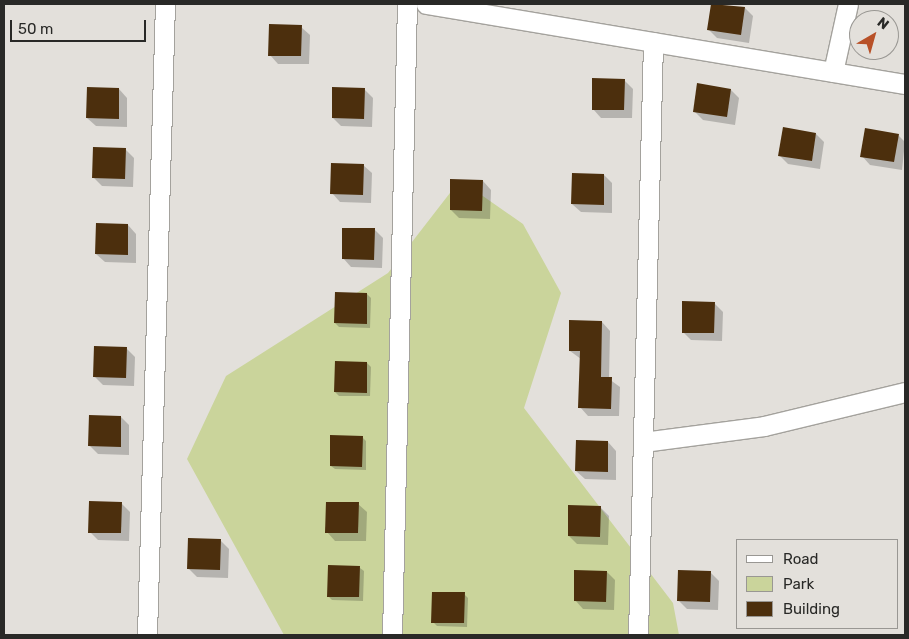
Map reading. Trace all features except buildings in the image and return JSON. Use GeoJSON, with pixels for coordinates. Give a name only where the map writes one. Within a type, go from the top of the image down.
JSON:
{"type":"FeatureCollection","features":[{"type":"Feature","properties":{"kind":"street"},"geometry":{"type":"LineString","coordinates":[[147,635],[165,4]]}},
{"type":"Feature","properties":{"kind":"street"},"geometry":{"type":"LineString","coordinates":[[392,635],[407,4]]}},
{"type":"Feature","properties":{"kind":"street"},"geometry":{"type":"LineString","coordinates":[[426,4],[905,84]]}},
{"type":"Feature","properties":{"kind":"street"},"geometry":{"type":"LineString","coordinates":[[833,72],[848,4]]}},
{"type":"Feature","properties":{"kind":"street"},"geometry":{"type":"LineString","coordinates":[[638,635],[653,42]]}},
{"type":"Feature","properties":{"kind":"street"},"geometry":{"type":"LineString","coordinates":[[643,442],[764,426],[905,392]]}},
{"type":"Feature","properties":{"kind":"green space"},"geometry":{"type":"Polygon","coordinates":[[[460,180],[523,224],[561,293],[524,408],[673,603],[679,635],[284,635],[187,459],[226,376],[388,273],[460,180]]]}}]}
